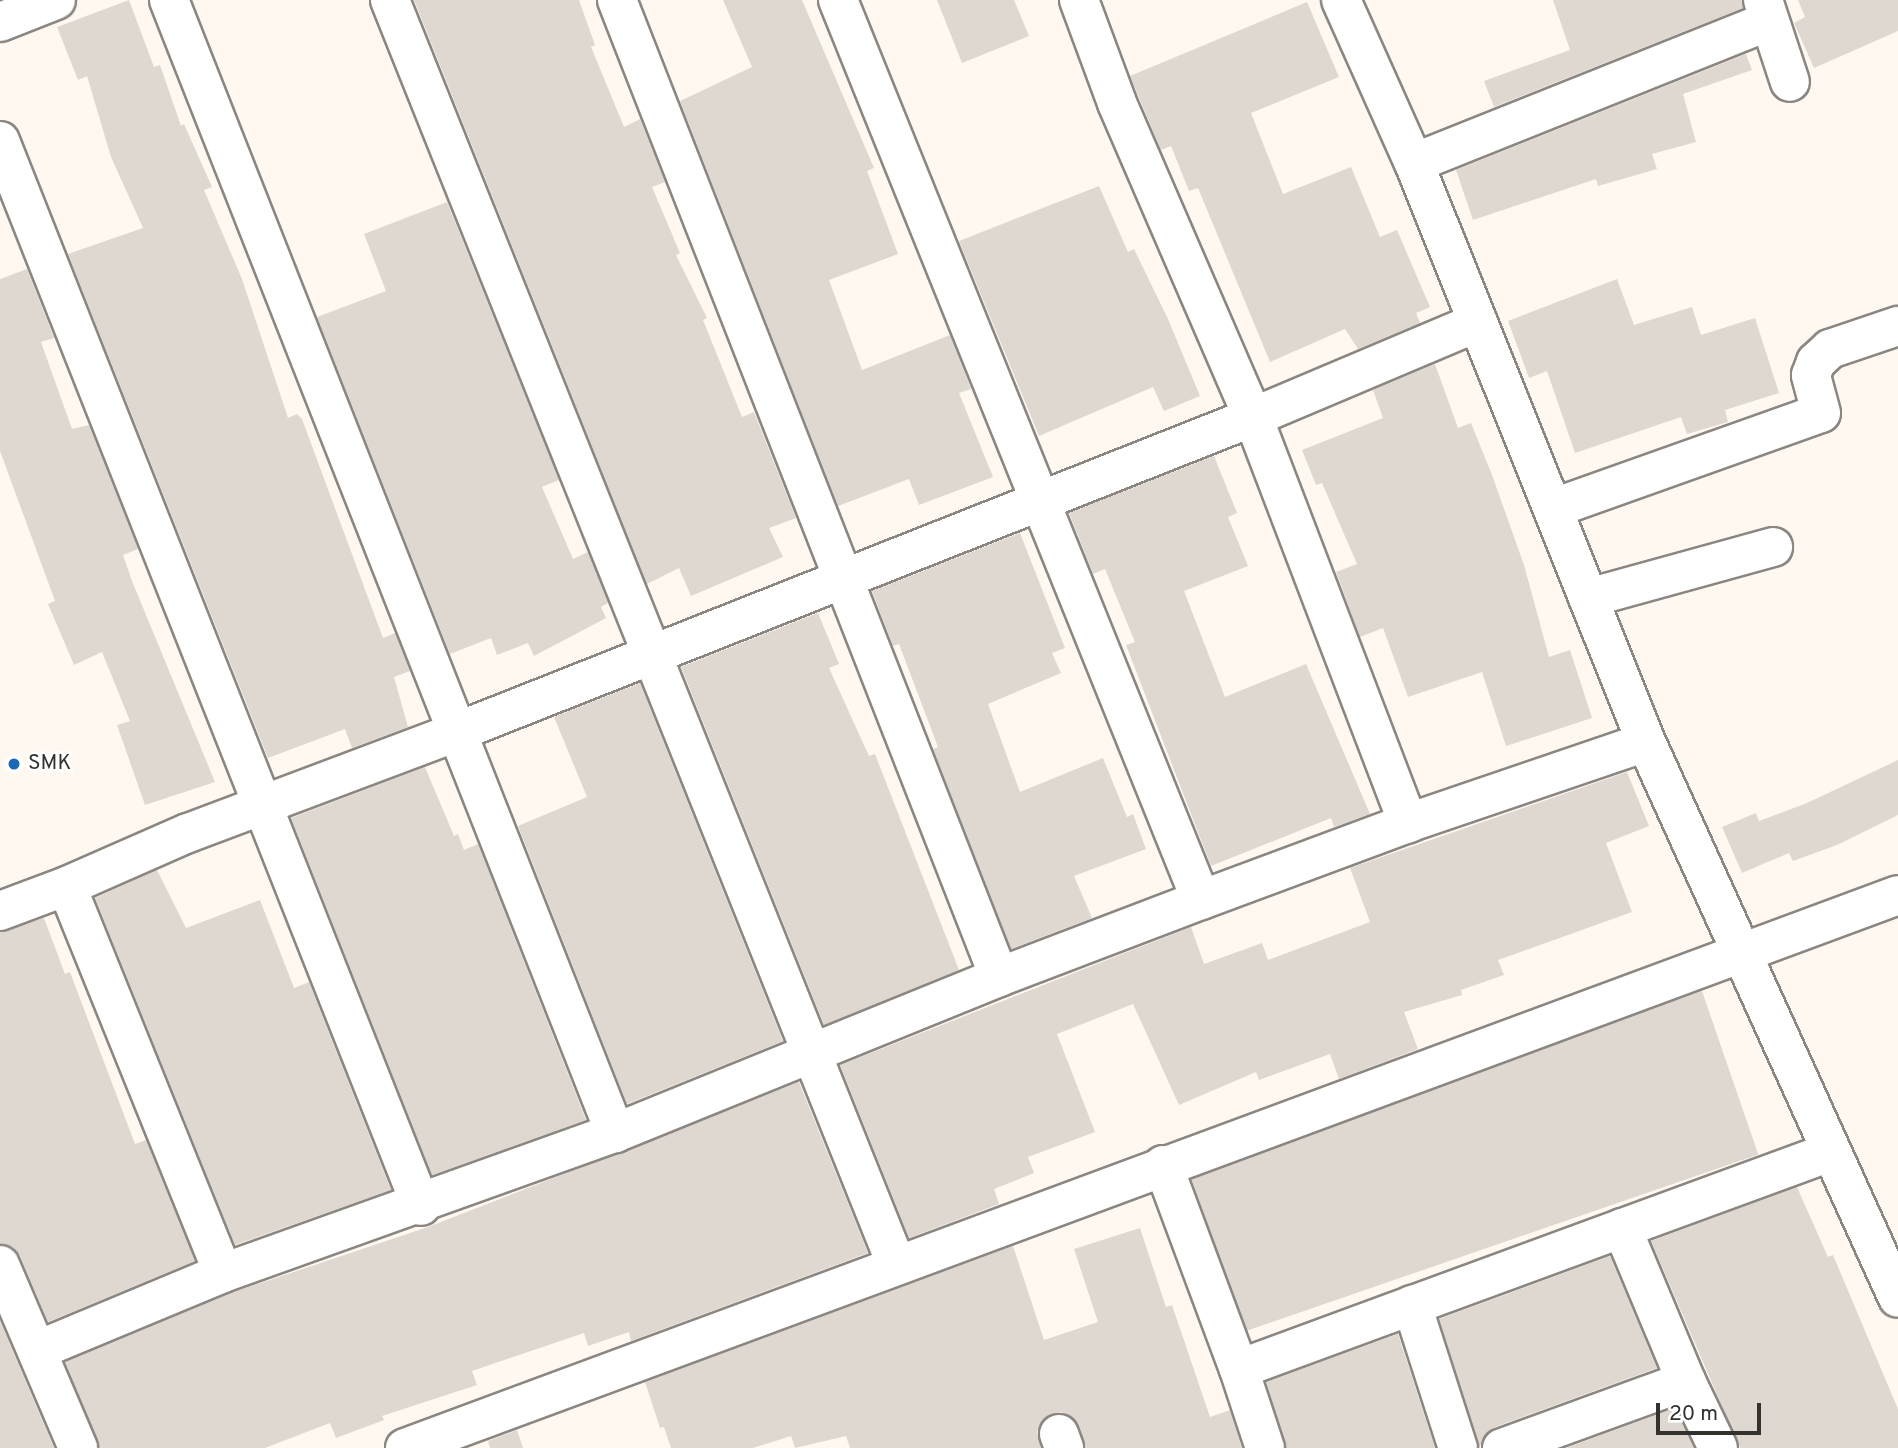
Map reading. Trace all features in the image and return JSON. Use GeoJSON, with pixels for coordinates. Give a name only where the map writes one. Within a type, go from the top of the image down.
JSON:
{"type":"FeatureCollection","features":[{"type":"Feature","properties":{"kind":"street"},"geometry":{"type":"LineString","coordinates":[[0,22],[56,0]]}},
{"type":"Feature","properties":{"kind":"street"},"geometry":{"type":"LineString","coordinates":[[169,0],[615,1133]]}},
{"type":"Feature","properties":{"kind":"street"},"geometry":{"type":"LineString","coordinates":[[390,0],[896,1264]]}},
{"type":"Feature","properties":{"kind":"street"},"geometry":{"type":"LineString","coordinates":[[617,0],[999,977]]}},
{"type":"Feature","properties":{"kind":"street"},"geometry":{"type":"LineString","coordinates":[[838,0],[1201,900]]}},
{"type":"Feature","properties":{"kind":"street"},"geometry":{"type":"LineString","coordinates":[[1079,0],[1117,103],[1253,417],[1408,823]]}},
{"type":"Feature","properties":{"kind":"street"},"geometry":{"type":"LineString","coordinates":[[1341,0],[1414,163],[1646,742],[1898,1298]]}},
{"type":"Feature","properties":{"kind":"street"},"geometry":{"type":"LineString","coordinates":[[1414,163],[1766,11],[1790,82]]}},
{"type":"Feature","properties":{"kind":"street"},"geometry":{"type":"LineString","coordinates":[[0,141],[264,803],[421,1206]]}},
{"type":"Feature","properties":{"kind":"street"},"geometry":{"type":"LineString","coordinates":[[0,911],[67,886],[264,803],[459,731],[1253,417],[1478,322]]}},
{"type":"Feature","properties":{"kind":"street"},"geometry":{"type":"LineString","coordinates":[[1554,508],[1821,413],[1811,375],[1816,362],[1830,349],[1898,326]]}},
{"type":"Feature","properties":{"kind":"street"},"geometry":{"type":"LineString","coordinates":[[1588,598],[1773,547]]}},
{"type":"Feature","properties":{"kind":"street"},"geometry":{"type":"LineString","coordinates":[[38,1350],[223,1273],[421,1206],[615,1133],[999,977],[1201,900],[1408,823],[1646,742]]}},
{"type":"Feature","properties":{"kind":"street"},"geometry":{"type":"LineString","coordinates":[[67,886],[223,1273]]}},
{"type":"Feature","properties":{"kind":"street"},"geometry":{"type":"LineString","coordinates":[[405,1448],[1163,1165],[1743,955],[1898,895]]}},
{"type":"Feature","properties":{"kind":"street"},"geometry":{"type":"LineString","coordinates":[[1238,1369],[1830,1152]]}},
{"type":"Feature","properties":{"kind":"street"},"geometry":{"type":"LineString","coordinates":[[1163,1165],[1265,1448]]}},
{"type":"Feature","properties":{"kind":"street"},"geometry":{"type":"LineString","coordinates":[[1622,1228],[1686,1381],[1718,1448]]}},
{"type":"Feature","properties":{"kind":"street"},"geometry":{"type":"LineString","coordinates":[[0,1265],[78,1448]]}},
{"type":"Feature","properties":{"kind":"street"},"geometry":{"type":"LineString","coordinates":[[1412,1305],[1458,1448]]}},
{"type":"Feature","properties":{"kind":"street"},"geometry":{"type":"LineString","coordinates":[[1502,1448],[1686,1381]]}},
{"type":"Feature","properties":{"kind":"building"},"geometry":{"type":"Polygon","coordinates":[[[129,0],[154,67],[160,65],[181,126],[184,124],[212,187],[204,190],[242,279],[288,418],[297,414],[302,419],[383,638],[395,633],[410,671],[394,677],[408,727],[352,748],[345,729],[268,758],[68,254],[143,228],[111,157],[87,76],[78,80],[57,27],[129,0]]]}},
{"type":"Feature","properties":{"kind":"building"},"geometry":{"type":"Polygon","coordinates":[[[414,0],[579,0],[595,45],[591,47],[624,127],[640,119],[665,182],[652,187],[680,253],[676,255],[707,318],[703,320],[742,417],[754,412],[796,518],[769,528],[783,557],[691,596],[679,568],[647,584],[414,0]]]}},
{"type":"Feature","properties":{"kind":"building"},"geometry":{"type":"Polygon","coordinates":[[[723,0],[802,0],[874,168],[867,171],[898,254],[829,280],[862,370],[950,335],[971,389],[959,393],[993,477],[919,505],[909,479],[838,506],[680,101],[752,67],[723,0]]]}},
{"type":"Feature","properties":{"kind":"building"},"geometry":{"type":"Polygon","coordinates":[[[937,0],[1014,0],[1029,36],[962,63],[937,0]]]}},
{"type":"Feature","properties":{"kind":"building"},"geometry":{"type":"Polygon","coordinates":[[[1553,0],[1742,0],[1743,8],[1494,107],[1484,81],[1570,50],[1553,0]]]}},
{"type":"Feature","properties":{"kind":"building"},"geometry":{"type":"Polygon","coordinates":[[[1798,0],[1898,0],[1898,31],[1814,68],[1794,23],[1805,17],[1798,0]]]}},
{"type":"Feature","properties":{"kind":"building"},"geometry":{"type":"Polygon","coordinates":[[[1307,2],[1339,77],[1251,113],[1283,194],[1351,167],[1380,237],[1397,230],[1430,307],[1416,313],[1420,323],[1358,349],[1345,329],[1270,362],[1198,188],[1189,191],[1171,146],[1161,150],[1130,76],[1307,2]]]}},
{"type":"Feature","properties":{"kind":"building"},"geometry":{"type":"Polygon","coordinates":[[[1746,54],[1752,70],[1683,94],[1696,142],[1652,154],[1657,169],[1598,186],[1596,179],[1473,220],[1456,170],[1746,54]]]}},
{"type":"Feature","properties":{"kind":"building"},"geometry":{"type":"Polygon","coordinates":[[[1099,186],[1128,252],[1134,249],[1168,319],[1200,396],[1164,411],[1153,387],[1039,436],[959,241],[1099,186]]]}},
{"type":"Feature","properties":{"kind":"building"},"geometry":{"type":"Polygon","coordinates":[[[447,202],[559,480],[542,487],[573,559],[588,552],[608,603],[601,607],[606,618],[534,656],[528,643],[497,655],[491,638],[450,654],[317,317],[386,291],[364,234],[447,202]]]}},
{"type":"Feature","properties":{"kind":"building"},"geometry":{"type":"Polygon","coordinates":[[[27,269],[54,338],[41,342],[72,429],[89,425],[138,549],[123,555],[132,581],[215,782],[145,805],[117,725],[130,721],[102,652],[74,665],[48,604],[55,601],[0,451],[0,279],[27,269]]]}},
{"type":"Feature","properties":{"kind":"building"},"geometry":{"type":"Polygon","coordinates":[[[1617,279],[1634,325],[1692,307],[1701,335],[1755,318],[1779,393],[1725,410],[1728,422],[1687,434],[1681,417],[1575,453],[1547,371],[1529,378],[1508,321],[1617,279]]]}},
{"type":"Feature","properties":{"kind":"building"},"geometry":{"type":"Polygon","coordinates":[[[1435,364],[1458,428],[1471,423],[1492,475],[1524,565],[1549,657],[1570,650],[1592,718],[1506,746],[1482,672],[1408,697],[1383,628],[1360,637],[1336,572],[1357,564],[1322,483],[1316,485],[1302,450],[1383,418],[1373,390],[1435,364]]]}},
{"type":"Feature","properties":{"kind":"building"},"geometry":{"type":"Polygon","coordinates":[[[1214,456],[1237,513],[1228,517],[1248,566],[1184,591],[1225,697],[1306,664],[1370,814],[1334,827],[1331,818],[1211,866],[1126,645],[1135,642],[1105,569],[1093,574],[1069,513],[1214,456]]]}},
{"type":"Feature","properties":{"kind":"building"},"geometry":{"type":"Polygon","coordinates":[[[1020,533],[1065,648],[1052,653],[1061,673],[988,704],[1020,792],[1103,758],[1127,817],[1133,814],[1146,849],[1074,876],[1092,918],[1011,949],[933,749],[938,747],[899,644],[893,646],[872,591],[1020,533]]]}},
{"type":"Feature","properties":{"kind":"building"},"geometry":{"type":"Polygon","coordinates":[[[818,613],[839,664],[829,668],[869,756],[875,754],[959,970],[824,1025],[681,667],[818,613]]]}},
{"type":"Feature","properties":{"kind":"building"},"geometry":{"type":"Polygon","coordinates":[[[640,683],[783,1041],[627,1104],[518,826],[587,797],[554,717],[640,683]]]}},
{"type":"Feature","properties":{"kind":"building"},"geometry":{"type":"Polygon","coordinates":[[[1898,760],[1898,815],[1837,845],[1793,861],[1789,853],[1742,873],[1722,827],[1756,813],[1759,821],[1807,803],[1898,760]]]}},
{"type":"Feature","properties":{"kind":"building"},"geometry":{"type":"Polygon","coordinates":[[[425,767],[454,836],[458,834],[464,850],[478,844],[586,1120],[432,1175],[291,818],[425,767]]]}},
{"type":"Feature","properties":{"kind":"building"},"geometry":{"type":"Polygon","coordinates":[[[1627,772],[1649,826],[1606,843],[1632,912],[1498,960],[1504,975],[1461,990],[1462,995],[1404,1012],[1418,1049],[1339,1079],[1330,1054],[1259,1080],[1256,1072],[1179,1105],[1133,1004],[1057,1034],[1095,1132],[1028,1157],[1034,1173],[994,1189],[999,1204],[909,1238],[840,1065],[1191,927],[1204,964],[1262,943],[1268,960],[1370,922],[1350,868],[1627,772]]]}},
{"type":"Feature","properties":{"kind":"building"},"geometry":{"type":"Polygon","coordinates":[[[157,870],[186,928],[260,900],[294,988],[309,982],[391,1190],[235,1245],[95,898],[157,870]]]}},
{"type":"Feature","properties":{"kind":"building"},"geometry":{"type":"Polygon","coordinates":[[[44,918],[65,974],[70,972],[135,1144],[146,1140],[195,1261],[48,1322],[20,1256],[13,1247],[0,1244],[0,932],[44,918]]]}},
{"type":"Feature","properties":{"kind":"building"},"geometry":{"type":"Polygon","coordinates":[[[1702,991],[1758,1155],[1244,1332],[1188,1168],[1702,991]]]}},
{"type":"Feature","properties":{"kind":"building"},"geometry":{"type":"Polygon","coordinates":[[[799,1082],[868,1253],[631,1341],[629,1332],[588,1346],[584,1333],[472,1371],[477,1385],[382,1416],[384,1420],[336,1438],[330,1423],[265,1448],[99,1448],[65,1362],[231,1293],[428,1227],[799,1082]]]}},
{"type":"Feature","properties":{"kind":"building"},"geometry":{"type":"Polygon","coordinates":[[[1797,1187],[1828,1257],[1833,1255],[1898,1409],[1898,1448],[1740,1448],[1651,1241],[1797,1187]]]}},
{"type":"Feature","properties":{"kind":"building"},"geometry":{"type":"Polygon","coordinates":[[[1140,1228],[1166,1307],[1172,1305],[1210,1417],[1230,1410],[1242,1448],[1085,1448],[1079,1426],[1062,1412],[1042,1420],[1037,1431],[1041,1448],[850,1448],[846,1436],[795,1448],[791,1436],[753,1448],[671,1448],[664,1427],[660,1428],[645,1382],[1013,1246],[1044,1340],[1098,1322],[1074,1249],[1140,1228]]]}},
{"type":"Feature","properties":{"kind":"building"},"geometry":{"type":"Polygon","coordinates":[[[1610,1256],[1657,1368],[1495,1427],[1485,1435],[1479,1448],[1439,1319],[1610,1256]]]}},
{"type":"Feature","properties":{"kind":"building"},"geometry":{"type":"Polygon","coordinates":[[[0,1321],[54,1448],[0,1448],[0,1321]]]}},
{"type":"Feature","properties":{"kind":"building"},"geometry":{"type":"Polygon","coordinates":[[[1398,1334],[1435,1448],[1286,1448],[1266,1382],[1398,1334]]]}},
{"type":"Feature","properties":{"kind":"building"},"geometry":{"type":"Polygon","coordinates":[[[1675,1408],[1694,1448],[1566,1448],[1675,1408]]]}},
{"type":"Feature","properties":{"kind":"building"},"geometry":{"type":"Polygon","coordinates":[[[517,1430],[523,1448],[490,1448],[488,1441],[517,1430]]]}},
{"type":"Feature","properties":{"kind":"place","name":"SMK"},"geometry":{"type":"Point","coordinates":[14,764]}}]}
